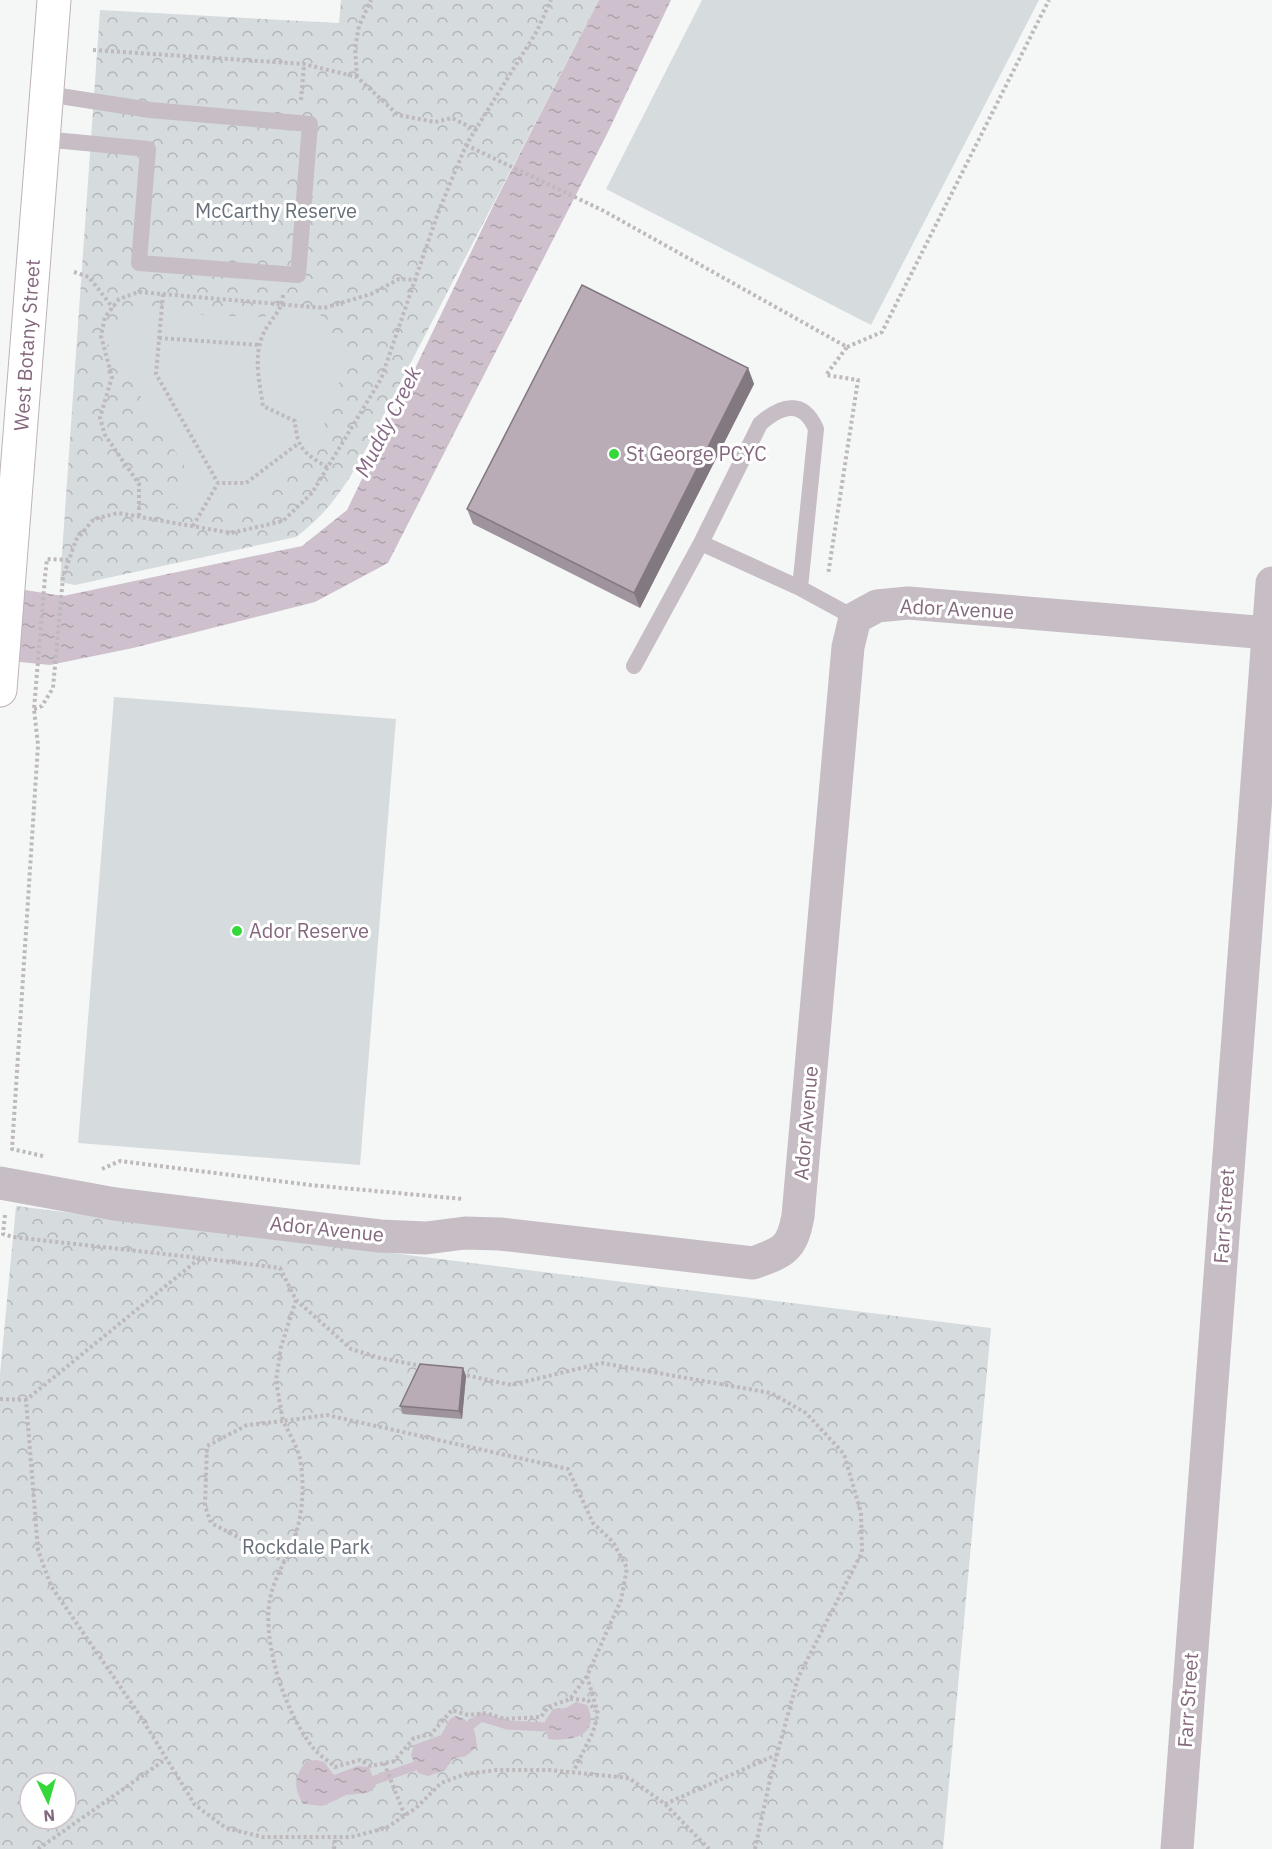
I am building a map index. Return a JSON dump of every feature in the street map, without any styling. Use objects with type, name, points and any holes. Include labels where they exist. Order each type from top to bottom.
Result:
[{"type":"main road","name":"West Botany Street","points":[[0,690],[8,525],[54,0]]},
{"type":"street","name":"Farr Street","points":[[1177,1849],[1272,583]]},
{"type":"street","name":"Ador Avenue","points":[[3,1199],[115,1204],[380,1236],[426,1238],[465,1233],[500,1234],[753,1263],[778,1254],[794,1239],[798,1216],[848,647],[855,618],[877,606],[908,603],[1268,633]]},
{"type":"lane","points":[[43,139],[148,148],[139,263],[298,275],[310,124],[150,110],[47,94]]},
{"type":"lane","points":[[634,666],[701,543],[760,424],[771,414],[785,408],[801,409],[811,418],[816,429],[800,588]]},
{"type":"lane","points":[[701,543],[800,588],[855,618]]},
{"type":"path","points":[[357,77],[355,48],[359,26],[371,0]]},
{"type":"path","points":[[34,709],[42,706],[53,688],[63,577],[76,540],[94,519],[118,513],[231,533],[282,521],[312,493],[381,379],[417,280],[438,213],[466,145],[537,31],[551,0]]},
{"type":"path","points":[[824,601],[858,380],[826,375],[847,347],[882,332],[1049,0]]},
{"type":"path","points":[[93,50],[304,64],[357,77],[398,115],[435,122],[452,118],[476,130]]},
{"type":"path","points":[[466,145],[604,211],[847,347]]},
{"type":"path","points":[[74,272],[89,276],[113,308]]},
{"type":"path","points":[[139,516],[139,484],[105,435],[100,418],[112,376],[101,336],[105,318],[119,299],[139,292],[324,308],[371,294],[399,279],[417,280]]},
{"type":"path","points":[[163,294],[156,374],[218,483]]},
{"type":"path","points":[[282,304],[278,315],[269,324],[256,355],[263,406],[296,421],[299,443],[303,451],[328,468]]},
{"type":"path","points":[[159,338],[260,345]]},
{"type":"path","points":[[218,483],[246,483],[299,443]]},
{"type":"path","points":[[193,525],[218,483]]},
{"type":"path","points":[[47,1158],[12,1149],[38,745],[34,709],[45,577],[47,559],[69,560]]},
{"type":"path","points":[[93,1169],[102,1169],[120,1161],[310,1185],[466,1199]]},
{"type":"path","points":[[3,1199],[3,1234],[13,1237],[280,1268],[296,1300],[351,1349],[380,1358],[427,1367]]},
{"type":"path","points":[[0,1399],[26,1400],[200,1258]]},
{"type":"path","points":[[296,1300],[281,1347],[276,1381],[283,1421],[300,1456],[304,1490],[295,1538],[271,1595],[270,1644],[279,1684],[315,1749],[335,1767],[360,1760],[371,1766],[394,1761],[414,1738],[431,1734],[452,1710],[468,1715],[486,1713],[505,1719],[542,1718],[548,1707],[570,1699],[588,1700],[598,1714]]},
{"type":"path","points":[[459,1373],[511,1384],[602,1363],[771,1393],[806,1413],[844,1454],[861,1513],[862,1552],[798,1678],[755,1849]]},
{"type":"path","points":[[26,1400],[38,1550],[51,1586],[195,1805],[226,1828],[263,1837],[335,1839],[386,1828],[405,1816],[441,1783],[465,1774],[497,1770],[573,1772],[629,1778],[665,1804],[710,1849]]},
{"type":"path","points":[[285,1562],[211,1523],[205,1506],[207,1446],[247,1425],[327,1415],[568,1469],[593,1523],[613,1542],[627,1568],[621,1600],[587,1676],[570,1699]]},
{"type":"path","points":[[573,1772],[593,1732],[598,1714],[587,1676]]},
{"type":"path","points":[[665,1804],[777,1755]]},
{"type":"path","points":[[38,1849],[166,1759]]},
{"type":"path","points":[[384,1763],[405,1816]]},
{"type":"path","points":[[334,1849],[335,1839]]},
{"type":"green space","name":"McCarthy Reserve","points":[[341,0],[599,0],[365,451],[343,487],[318,518],[296,537],[75,585],[60,582],[100,10],[339,23]]},
{"type":"green space","points":[[702,0],[1039,0],[871,325],[606,189]]},
{"type":"green space","points":[[277,309],[320,314],[347,362],[322,431],[257,499],[223,499],[207,515],[175,506],[188,472],[108,344],[123,312],[264,317]]},
{"type":"green space","name":"Ador Reserve","points":[[114,697],[396,719],[360,1165],[78,1143]]},
{"type":"green space","name":"Rockdale Park","points":[[16,1206],[991,1328],[943,1849],[0,1849],[0,1374]]},
{"type":"water","points":[[599,0],[671,0],[607,134],[388,563],[315,602],[133,648],[50,665],[0,660],[0,586],[63,596],[302,546],[347,510],[496,200]]},
{"type":"water","points":[[576,1702],[587,1705],[590,1723],[587,1730],[567,1739],[548,1739],[545,1721],[553,1709],[566,1708]]},
{"type":"water","points":[[456,1716],[470,1724],[476,1736],[477,1747],[466,1756],[453,1759],[445,1770],[428,1776],[418,1773],[411,1755],[414,1745],[441,1735],[450,1719]]},
{"type":"water","points":[[306,1761],[324,1762],[334,1775],[358,1766],[369,1767],[376,1786],[368,1793],[346,1795],[323,1806],[303,1804],[296,1787],[297,1777]]},
{"type":"building","name":"St George PCYC","points":[[582,285],[748,368],[634,593],[467,509]]},
{"type":"building","points":[[420,1364],[463,1368],[459,1411],[400,1406]]},
{"type":"waterway","points":[[471,1725],[481,1717],[507,1725],[545,1727]]},
{"type":"waterway","points":[[375,1780],[415,1766]]},
{"type":"place","name":"St George PCYC","points":[[614,454]]},
{"type":"place","name":"Ador Reserve","points":[[237,931]]},
{"type":"water label","name":"Muddy Creek","points":[[388,422]]}]
